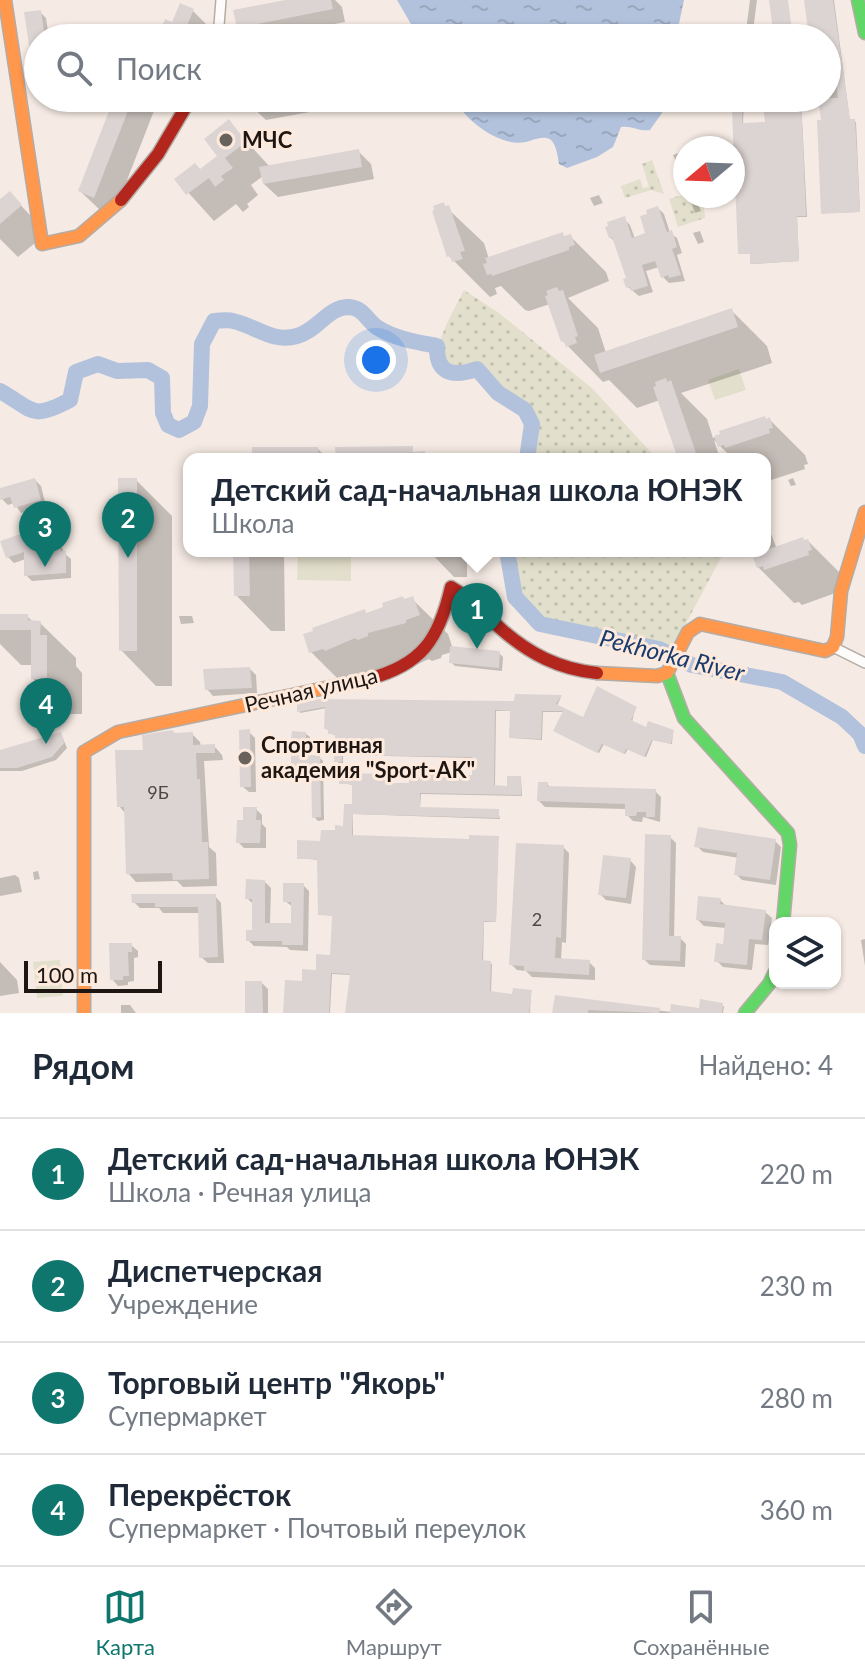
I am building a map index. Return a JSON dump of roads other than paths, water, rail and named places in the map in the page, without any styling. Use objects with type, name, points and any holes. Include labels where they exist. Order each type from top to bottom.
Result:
[{"type":"street","points":[[5,0],[42,244],[78,236],[123,200],[185,112]]},
{"type":"street","points":[[219,24],[221,0]]},
{"type":"street","points":[[858,0],[865,33]]},
{"type":"street","points":[[784,917],[790,845],[788,833],[691,727],[679,708],[668,669],[688,632],[700,624],[815,650],[825,651],[833,647],[837,637],[841,591],[865,512]]},
{"type":"street","name":"Речная улица","points":[[84,1013],[84,752],[118,732],[261,703],[398,668],[417,657],[434,637],[451,587],[479,606],[520,644],[557,667],[602,674],[657,676],[668,669]]},
{"type":"street","points":[[833,647],[865,663]]},
{"type":"street","points":[[745,1013],[752,1001],[769,987]]},
{"type":"water","points":[[397,0],[684,0],[679,24],[411,24]]},
{"type":"water","points":[[464,112],[662,112],[650,130],[621,127],[613,147],[597,157],[567,168],[559,164],[551,140],[506,141],[484,130]]},
{"type":"waterway","name":"Pekhorka River","points":[[0,391],[27,408],[47,410],[70,400],[76,372],[98,364],[117,371],[148,370],[162,378],[163,413],[168,425],[179,430],[194,422],[200,406],[202,344],[214,321],[231,320],[272,336],[288,338],[305,333],[335,311],[349,307],[392,335],[437,346],[440,363],[448,371],[461,373],[477,369],[498,393],[525,410],[532,424],[528,453]]},
{"type":"waterway","name":"Pekhorka River","points":[[508,557],[515,597],[540,624],[659,649],[692,665],[782,682],[842,717],[860,734],[865,746]]},
{"type":"place","name":"МЧС","points":[[226,140]]},
{"type":"place","name":"Диспетчерская","points":[[128,558]]},
{"type":"place","name":"Торговый центр \"Якорь\"","points":[[45,567]]},
{"type":"place","name":"Детский сад-начальная школа ЮНЭК","points":[[477,649]]},
{"type":"place","name":"Перекрёсток","points":[[46,744]]},
{"type":"place","name":"Спортивная академия \"Sport-AK\"","points":[[245,758]]}]
